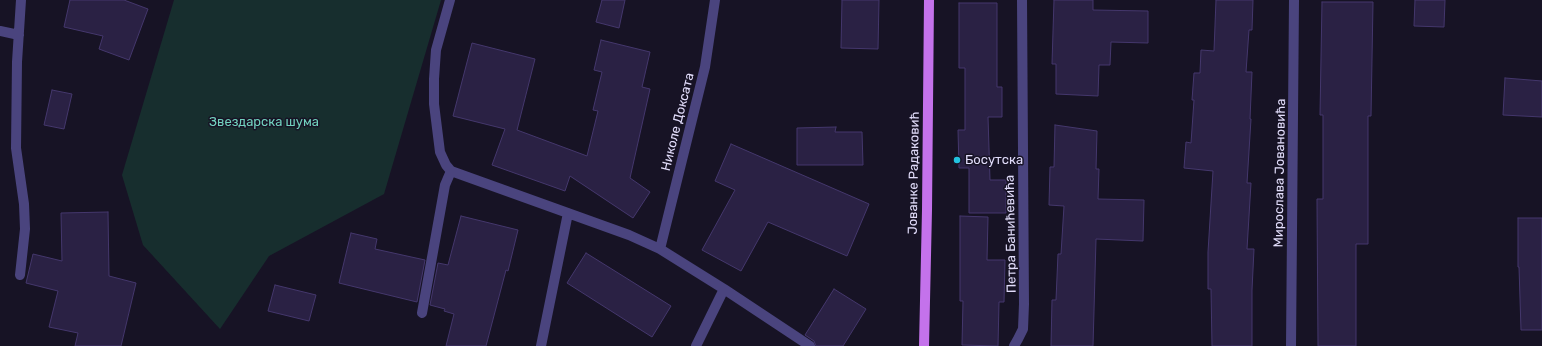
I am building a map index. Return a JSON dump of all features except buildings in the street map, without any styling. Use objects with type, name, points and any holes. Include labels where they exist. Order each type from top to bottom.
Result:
[{"type":"main road","name":"Јованке Радаковић","points":[[924,346],[929,0]]},
{"type":"street","points":[[20,275],[25,228],[24,204],[16,148],[17,62],[21,0]]},
{"type":"street","points":[[450,0],[436,50],[434,104],[440,152],[443,160],[451,171],[568,212],[629,235],[660,249],[810,346]]},
{"type":"street","name":"Николе Доксата","points":[[660,249],[705,67],[715,0]]},
{"type":"street","name":"Петра Банићевића","points":[[1014,346],[1022,329],[1024,304],[1022,0]]},
{"type":"street","name":"Мирослава Јовановића","points":[[1291,346],[1294,0]]},
{"type":"street","points":[[0,31],[19,35]]},
{"type":"street","points":[[422,313],[445,185],[451,171]]},
{"type":"street","points":[[541,346],[568,212]]},
{"type":"street","points":[[696,346],[724,289]]},
{"type":"green space","name":"Звездарска шума","points":[[174,0],[441,0],[384,194],[269,256],[220,329],[143,245],[122,175]]},
{"type":"place","name":"Босутска","points":[[957,160]]}]
